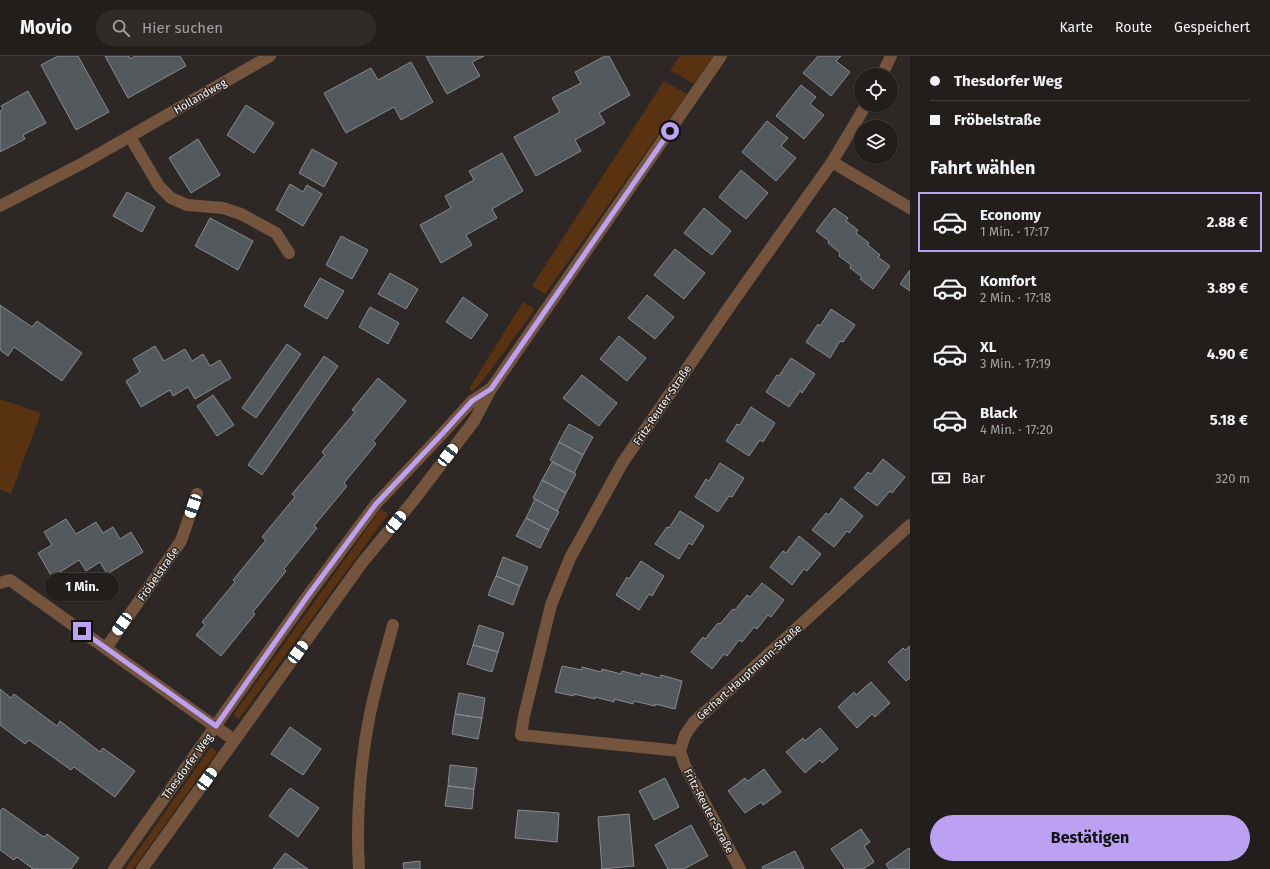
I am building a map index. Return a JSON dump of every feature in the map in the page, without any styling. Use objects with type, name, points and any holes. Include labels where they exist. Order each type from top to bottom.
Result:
[{"type":"street","name":"Hollandweg","points":[[0,206],[130,137],[270,56]]},
{"type":"street","name":"Thesdorfer Weg","points":[[142,869],[362,563],[413,501],[474,421],[491,389],[721,56]]},
{"type":"street","points":[[886,68],[892,56]]},
{"type":"street","name":"Fritz-Reuter-Straße","points":[[740,869],[685,766],[680,751],[521,735],[524,716],[551,605],[570,558],[623,462],[732,303],[832,162],[862,112]]},
{"type":"street","points":[[130,137],[159,186],[171,198],[187,205],[223,208],[241,214],[276,233],[289,253]]},
{"type":"street","points":[[832,162],[910,208]]},
{"type":"street","name":"Thesdorfer Weg","points":[[114,869],[309,594],[376,504],[472,401],[491,389]]},
{"type":"street","name":"Fröbelstraße","points":[[106,648],[181,541],[197,494]]},
{"type":"street","name":"Gerhart-Hauptmann-Straße","points":[[680,751],[685,735],[694,722],[910,525]]},
{"type":"street","points":[[0,583],[10,580],[234,740]]},
{"type":"street","points":[[359,869],[358,850],[361,770],[370,714],[393,625]]},
{"type":"shaded area","points":[[680,56],[713,56],[694,84],[670,70]]},
{"type":"shaded area","points":[[664,81],[687,94],[545,294],[532,286]]},
{"type":"shaded area","points":[[523,302],[535,309],[473,392],[469,389]]},
{"type":"shaded area","points":[[0,399],[41,413],[11,494],[0,489]]},
{"type":"shaded area","points":[[381,509],[388,514],[239,719],[233,715]]},
{"type":"shaded area","points":[[211,747],[217,752],[133,869],[125,869]]},
{"type":"building","points":[[58,56],[78,56],[109,112],[76,130],[41,65]]},
{"type":"building","points":[[105,56],[129,56],[130,59],[135,56],[180,56],[186,66],[128,98]]},
{"type":"building","points":[[426,56],[484,56],[472,62],[480,76],[447,94]]},
{"type":"building","points":[[605,56],[609,56],[630,95],[599,113],[605,123],[575,140],[581,151],[536,176],[514,137],[560,112],[552,98],[581,83],[575,72]]},
{"type":"building","points":[[818,56],[841,56],[836,61],[850,72],[831,96],[803,73]]},
{"type":"building","points":[[411,62],[433,102],[401,120],[394,107],[346,133],[324,93],[371,68],[378,80]]},
{"type":"building","points":[[801,85],[816,97],[810,104],[824,115],[804,139],[776,116]]},
{"type":"building","points":[[28,91],[46,123],[23,135],[25,139],[0,152],[0,111],[3,109],[1,106]]},
{"type":"building","points":[[246,105],[274,123],[254,153],[227,135]]},
{"type":"building","points":[[767,121],[788,138],[781,146],[796,158],[776,181],[742,152]]},
{"type":"building","points":[[198,139],[220,175],[191,193],[169,158]]},
{"type":"building","points":[[312,149],[337,163],[324,187],[299,173]]},
{"type":"building","points":[[502,153],[523,191],[492,209],[497,218],[466,235],[472,245],[441,263],[420,225],[451,208],[445,196],[474,180],[469,171]]},
{"type":"building","points":[[741,170],[768,193],[746,219],[719,197]]},
{"type":"building","points":[[290,184],[303,192],[307,185],[322,194],[303,226],[276,210]]},
{"type":"building","points":[[127,192],[155,207],[142,232],[113,216]]},
{"type":"building","points":[[704,208],[731,231],[712,255],[684,233]]},
{"type":"building","points":[[834,208],[848,218],[846,221],[858,230],[856,233],[869,243],[868,245],[880,255],[878,257],[890,266],[873,289],[860,279],[862,277],[850,268],[851,265],[839,256],[840,253],[828,243],[829,241],[816,231]]},
{"type":"building","points":[[210,218],[253,241],[238,270],[195,246]]},
{"type":"building","points":[[341,236],[368,250],[352,279],[326,265]]},
{"type":"building","points":[[675,249],[705,273],[684,299],[654,275]]},
{"type":"building","points":[[910,270],[910,291],[900,284]]},
{"type":"building","points":[[390,273],[418,289],[406,309],[378,294]]},
{"type":"building","points":[[320,278],[344,291],[327,319],[304,306]]},
{"type":"building","points":[[647,295],[674,317],[655,339],[628,318]]},
{"type":"building","points":[[463,297],[488,315],[471,339],[446,322]]},
{"type":"building","points":[[0,305],[32,327],[37,321],[82,353],[62,381],[14,347],[8,356],[0,350]]},
{"type":"building","points":[[370,307],[399,323],[388,344],[359,327]]},
{"type":"building","points":[[831,309],[855,325],[843,342],[840,341],[830,358],[806,342],[818,324],[820,326]]},
{"type":"building","points":[[619,336],[646,358],[627,381],[600,359]]},
{"type":"building","points":[[287,344],[301,354],[256,418],[242,408]]},
{"type":"building","points":[[155,346],[164,361],[185,349],[192,361],[203,354],[210,366],[220,360],[231,378],[195,399],[188,387],[173,396],[170,390],[141,407],[126,381],[140,372],[133,359]]},
{"type":"building","points":[[324,356],[338,366],[262,475],[248,465]]},
{"type":"building","points":[[791,358],[815,374],[802,393],[800,391],[789,407],[766,392],[777,375],[779,376]]},
{"type":"building","points":[[582,375],[617,403],[599,426],[563,398]]},
{"type":"building","points":[[378,378],[406,401],[373,441],[376,444],[344,483],[347,486],[314,526],[317,528],[284,569],[286,571],[253,612],[255,614],[221,656],[196,635],[205,625],[202,622],[235,582],[233,580],[266,540],[262,537],[295,497],[292,494],[325,455],[322,452],[355,412],[352,410]]},
{"type":"building","points":[[213,395],[234,425],[217,436],[197,406]]},
{"type":"building","points":[[751,407],[775,423],[763,442],[760,440],[749,456],[726,441],[737,424],[740,425]]},
{"type":"building","points":[[569,424],[593,437],[583,455],[559,442]]},
{"type":"building","points":[[559,442],[583,455],[574,473],[550,460]]},
{"type":"building","points":[[883,459],[905,477],[892,493],[890,491],[877,506],[854,488],[868,472],[871,474]]},
{"type":"building","points":[[552,462],[576,474],[566,493],[542,480]]},
{"type":"building","points":[[720,463],[744,478],[732,497],[729,496],[718,512],[695,497],[706,479],[709,481]]},
{"type":"building","points":[[542,480],[566,493],[557,511],[533,498]]},
{"type":"building","points":[[841,498],[863,516],[849,533],[847,531],[834,547],[812,530],[826,513],[829,515]]},
{"type":"building","points":[[535,499],[559,512],[549,530],[526,518]]},
{"type":"building","points":[[680,511],[704,526],[692,545],[689,543],[679,559],[655,544],[667,527],[669,528]]},
{"type":"building","points":[[526,518],[549,530],[540,548],[516,536]]},
{"type":"building","points":[[66,519],[76,534],[96,522],[103,533],[113,527],[120,539],[131,532],[143,552],[107,574],[100,562],[86,571],[79,560],[52,577],[38,553],[52,545],[44,532]]},
{"type":"building","points":[[799,536],[821,554],[807,571],[804,569],[792,585],[770,567],[783,551],[786,553]]},
{"type":"building","points":[[503,557],[528,567],[520,586],[496,576]]},
{"type":"building","points":[[641,561],[664,576],[652,596],[649,594],[639,610],[616,595],[627,577],[629,579]]},
{"type":"building","points":[[496,576],[520,586],[513,605],[488,595]]},
{"type":"building","points":[[762,583],[784,600],[771,617],[768,615],[757,629],[754,627],[742,642],[739,640],[727,656],[724,654],[712,669],[691,652],[703,637],[705,639],[718,623],[720,624],[733,609],[735,610],[747,595],[750,597]]},
{"type":"building","points":[[479,625],[504,633],[498,652],[473,645]]},
{"type":"building","points":[[473,645],[498,652],[492,672],[467,664]]},
{"type":"building","points":[[910,646],[910,678],[906,681],[888,662],[903,648],[905,650]]},
{"type":"building","points":[[562,666],[582,670],[582,667],[601,672],[602,669],[621,674],[622,671],[641,676],[641,673],[660,678],[661,675],[682,681],[675,709],[634,701],[633,704],[614,699],[614,702],[595,697],[595,699],[574,694],[574,696],[555,692]]},
{"type":"building","points":[[871,682],[890,703],[875,717],[872,714],[857,728],[838,707],[854,692],[856,695]]},
{"type":"building","points":[[0,689],[11,698],[14,694],[57,726],[60,721],[100,752],[103,748],[135,771],[115,797],[74,767],[71,770],[29,740],[25,744],[0,725]]},
{"type":"building","points":[[459,693],[485,698],[482,718],[455,714]]},
{"type":"building","points":[[455,714],[482,718],[478,739],[452,734]]},
{"type":"building","points":[[290,727],[321,749],[303,775],[271,754]]},
{"type":"building","points":[[820,728],[838,749],[822,763],[820,760],[805,773],[786,752],[803,738],[805,741]]},
{"type":"building","points":[[450,765],[477,768],[474,789],[448,786]]},
{"type":"building","points":[[764,769],[781,792],[763,805],[761,802],[745,813],[728,791],[745,778],[748,781]]},
{"type":"building","points":[[665,778],[679,807],[654,820],[639,791]]},
{"type":"building","points":[[448,786],[474,789],[472,809],[445,806]]},
{"type":"building","points":[[290,788],[319,808],[298,837],[269,816]]},
{"type":"building","points":[[3,808],[44,837],[47,834],[79,858],[71,869],[33,869],[17,857],[14,860],[0,850],[0,811]]},
{"type":"building","points":[[518,810],[559,813],[557,842],[515,838]]},
{"type":"building","points":[[629,814],[634,866],[602,869],[598,817]]},
{"type":"building","points":[[691,825],[708,856],[684,869],[668,869],[655,845]]},
{"type":"building","points":[[861,829],[870,842],[864,846],[874,862],[863,869],[845,869],[831,849]]},
{"type":"building","points":[[909,848],[910,869],[889,869],[886,864]]},
{"type":"building","points":[[795,851],[804,869],[763,869],[762,867]]},
{"type":"building","points":[[285,853],[308,869],[273,869]]},
{"type":"building","points":[[420,861],[420,869],[404,869],[403,863]]},
{"type":"route","points":[[82,631],[216,726],[309,594],[376,504],[472,401],[491,389],[670,131]]}]
